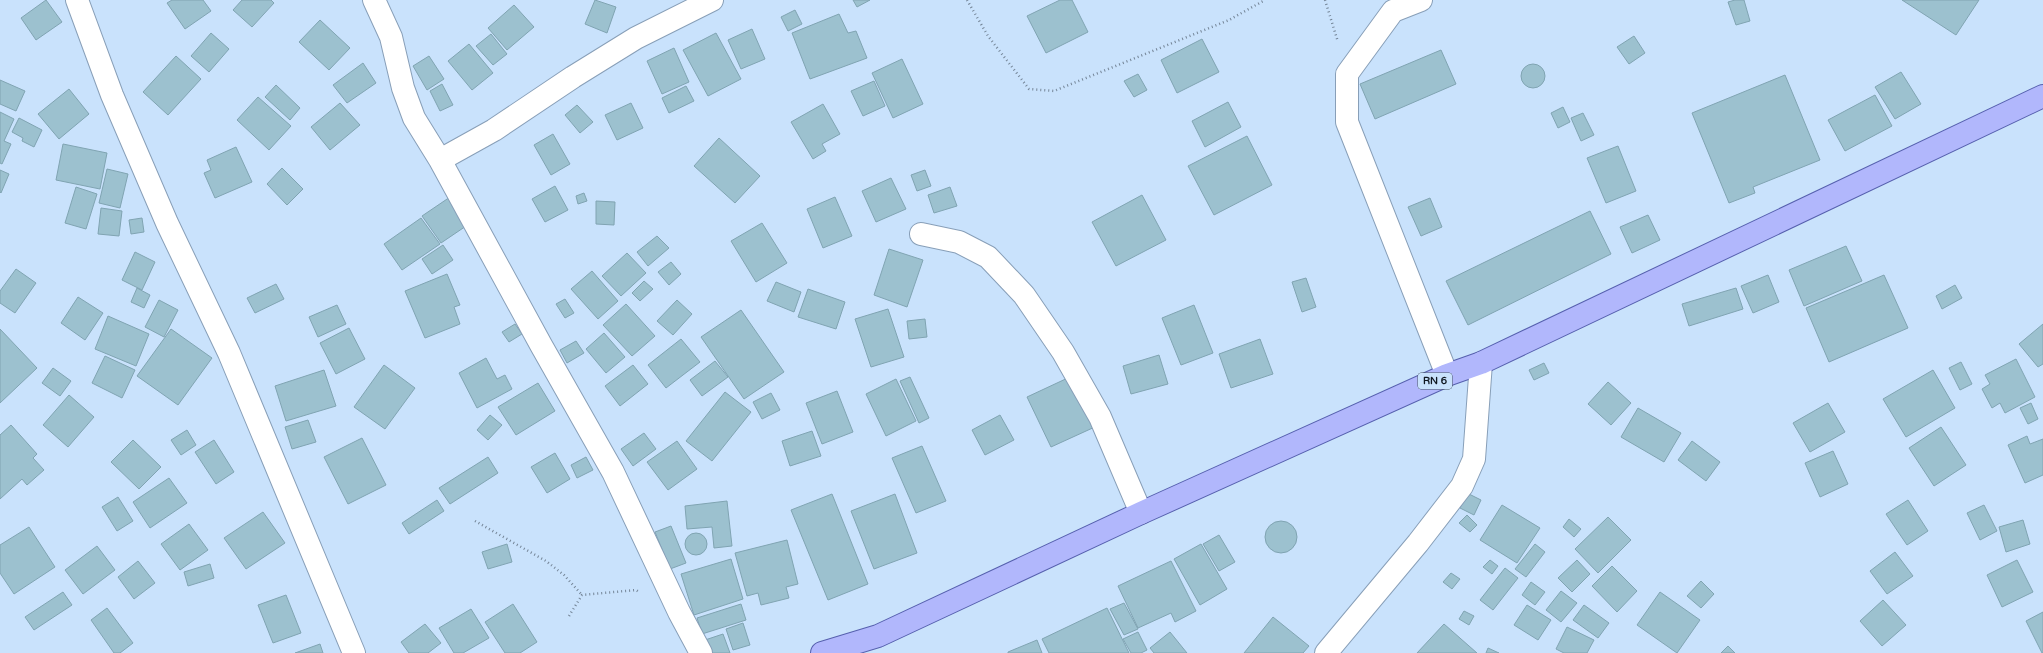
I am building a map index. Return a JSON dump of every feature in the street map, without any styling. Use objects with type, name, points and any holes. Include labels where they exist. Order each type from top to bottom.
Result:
[{"type":"main road","name":"RN 6","points":[[822,653],[878,636],[1141,513],[1448,376],[1481,363],[2043,96]]},
{"type":"street","points":[[77,0],[112,95],[167,223],[229,353],[354,653]]},
{"type":"street","points":[[374,0],[391,37],[403,88],[414,118],[440,160],[541,345],[613,472],[679,612],[702,653]]},
{"type":"street","points":[[440,160],[494,130],[573,77],[636,38],[712,0]]},
{"type":"street","points":[[1421,0],[1393,10],[1347,74],[1347,122],[1448,376]]},
{"type":"street","points":[[921,234],[959,242],[988,257],[1024,295],[1063,352],[1100,417],[1141,513]]},
{"type":"street","points":[[1326,653],[1418,543],[1462,486],[1474,459],[1481,363]]},
{"type":"path","points":[[967,0],[988,36],[1030,89],[1054,91],[1229,20],[1265,0]]},
{"type":"path","points":[[1325,0],[1347,74]]},
{"type":"path","points":[[475,521],[546,561],[564,575],[582,595]]},
{"type":"path","points":[[582,595],[636,590],[642,593]]},
{"type":"path","points":[[569,616],[582,595]]},
{"type":"building","points":[[46,0],[62,22],[36,40],[21,18]]},
{"type":"building","points":[[172,0],[203,0],[211,11],[185,29],[167,3]]},
{"type":"building","points":[[242,0],[271,0],[274,3],[252,27],[233,10]]},
{"type":"building","points":[[595,0],[616,7],[607,33],[585,24]]},
{"type":"building","points":[[853,0],[870,0],[857,7]]},
{"type":"building","points":[[1060,0],[1072,0],[1088,32],[1046,53],[1027,16]]},
{"type":"building","points":[[1744,0],[1750,21],[1736,25],[1728,2]]},
{"type":"building","points":[[1902,0],[1979,0],[1956,35]]},
{"type":"building","points":[[514,5],[534,27],[507,50],[488,28]]},
{"type":"building","points":[[795,10],[802,24],[788,31],[781,17]]},
{"type":"building","points":[[839,14],[848,33],[856,31],[867,58],[810,79],[792,33]]},
{"type":"building","points":[[320,20],[350,48],[329,70],[299,42]]},
{"type":"building","points":[[752,29],[765,59],[741,69],[728,40]]},
{"type":"building","points":[[211,33],[229,49],[209,72],[191,56]]},
{"type":"building","points":[[716,33],[741,79],[708,96],[683,50]]},
{"type":"building","points":[[491,34],[507,54],[493,65],[476,46]]},
{"type":"building","points":[[1634,36],[1645,53],[1629,64],[1617,47]]},
{"type":"building","points":[[1202,39],[1219,72],[1177,93],[1161,60]]},
{"type":"building","points":[[469,44],[493,73],[472,90],[448,61]]},
{"type":"building","points":[[674,48],[689,82],[662,94],[647,61]]},
{"type":"building","points":[[1441,50],[1456,84],[1375,119],[1360,84]]},
{"type":"building","points":[[176,56],[201,79],[168,115],[143,92]]},
{"type":"building","points":[[429,56],[444,79],[427,90],[413,66]]},
{"type":"building","points":[[902,59],[923,104],[893,118],[872,73]]},
{"type":"building","points":[[363,63],[376,83],[347,103],[333,85]]},
{"type":"building","points":[[1533,64],[1542,67],[1545,76],[1542,85],[1533,88],[1524,85],[1521,76],[1524,67]]},
{"type":"building","points":[[1901,72],[1921,104],[1895,119],[1875,87]]},
{"type":"building","points":[[1138,74],[1147,90],[1134,97],[1124,81]]},
{"type":"building","points":[[1785,75],[1820,160],[1753,187],[1755,193],[1729,203],[1692,113]]},
{"type":"building","points":[[0,80],[25,91],[16,111],[0,104]]},
{"type":"building","points":[[874,81],[885,106],[863,116],[851,91]]},
{"type":"building","points":[[442,84],[453,105],[440,111],[430,91]]},
{"type":"building","points":[[276,85],[300,108],[290,120],[265,97]]},
{"type":"building","points":[[686,86],[694,101],[669,113],[662,98]]},
{"type":"building","points":[[69,89],[89,114],[59,139],[38,114]]},
{"type":"building","points":[[1875,95],[1892,126],[1845,151],[1828,120]]},
{"type":"building","points":[[258,97],[291,126],[269,150],[237,120]]},
{"type":"building","points":[[1228,102],[1241,127],[1205,147],[1192,121]]},
{"type":"building","points":[[340,103],[360,125],[330,150],[311,127]]},
{"type":"building","points":[[631,103],[643,128],[617,140],[605,115]]},
{"type":"building","points":[[823,104],[840,134],[822,144],[826,151],[813,159],[791,122]]},
{"type":"building","points":[[577,105],[593,122],[580,133],[565,115]]},
{"type":"building","points":[[1563,107],[1570,122],[1558,128],[1551,113]]},
{"type":"building","points":[[0,112],[14,119],[4,141],[11,144],[2,164],[0,163]]},
{"type":"building","points":[[1583,113],[1594,135],[1581,141],[1571,118]]},
{"type":"building","points":[[19,118],[42,130],[34,147],[22,141],[23,138],[12,132]]},
{"type":"building","points":[[553,134],[570,164],[551,175],[534,145]]},
{"type":"building","points":[[1247,136],[1272,185],[1214,215],[1188,166]]},
{"type":"building","points":[[719,138],[760,176],[735,203],[694,166]]},
{"type":"building","points":[[63,144],[107,153],[100,189],[56,180]]},
{"type":"building","points":[[1618,146],[1636,191],[1606,203],[1587,158]]},
{"type":"building","points":[[236,147],[252,182],[215,198],[204,173],[211,170],[207,160]]},
{"type":"building","points":[[282,168],[303,189],[287,205],[267,184]]},
{"type":"building","points":[[107,169],[128,174],[120,208],[99,203]]},
{"type":"building","points":[[0,170],[9,174],[1,193],[0,192]]},
{"type":"building","points":[[925,170],[931,186],[917,191],[911,175]]},
{"type":"building","points":[[891,178],[906,209],[876,222],[862,191]]},
{"type":"building","points":[[555,186],[568,210],[545,222],[532,199]]},
{"type":"building","points":[[76,187],[97,194],[86,229],[65,223]]},
{"type":"building","points":[[950,187],[957,206],[934,213],[928,195]]},
{"type":"building","points":[[584,193],[587,201],[578,204],[576,196]]},
{"type":"building","points":[[453,195],[472,222],[441,243],[422,216]]},
{"type":"building","points":[[1142,195],[1166,240],[1116,266],[1092,222]]},
{"type":"building","points":[[835,197],[852,236],[823,248],[807,209]]},
{"type":"building","points":[[1430,198],[1442,227],[1421,236],[1408,207]]},
{"type":"building","points":[[596,201],[615,202],[614,225],[596,224]]},
{"type":"building","points":[[101,208],[122,211],[119,236],[98,234]]},
{"type":"building","points":[[1590,211],[1611,254],[1468,325],[1446,281]]},
{"type":"building","points":[[1648,215],[1660,240],[1632,253],[1620,227]]},
{"type":"building","points":[[142,218],[144,232],[131,234],[129,220]]},
{"type":"building","points":[[421,218],[440,244],[402,270],[384,244]]},
{"type":"building","points":[[762,223],[787,263],[756,282],[731,241]]},
{"type":"building","points":[[657,236],[669,248],[648,266],[637,252]]},
{"type":"building","points":[[443,245],[453,260],[432,274],[422,259]]},
{"type":"building","points":[[1846,246],[1862,281],[1804,306],[1789,270]]},
{"type":"building","points":[[889,249],[923,260],[907,307],[874,295]]},
{"type":"building","points":[[135,252],[155,262],[142,290],[122,280]]},
{"type":"building","points":[[627,253],[646,273],[621,296],[602,276]]},
{"type":"building","points":[[671,262],[681,274],[669,285],[658,272]]},
{"type":"building","points":[[16,269],[36,283],[15,313],[0,303],[0,291]]},
{"type":"building","points":[[592,271],[618,301],[598,319],[571,289]]},
{"type":"building","points":[[447,274],[460,305],[454,307],[460,324],[425,338],[405,291]]},
{"type":"building","points":[[1768,275],[1779,302],[1753,313],[1741,286]]},
{"type":"building","points":[[1884,275],[1908,328],[1829,362],[1806,308]]},
{"type":"building","points":[[1306,278],[1316,307],[1302,312],[1292,282]]},
{"type":"building","points":[[644,281],[653,289],[640,301],[632,293]]},
{"type":"building","points":[[776,282],[801,292],[794,312],[767,301]]},
{"type":"building","points":[[276,284],[284,299],[255,313],[247,298]]},
{"type":"building","points":[[1955,285],[1962,298],[1942,309],[1936,296]]},
{"type":"building","points":[[137,288],[150,295],[144,308],[131,302]]},
{"type":"building","points":[[1736,288],[1743,309],[1689,326],[1682,304]]},
{"type":"building","points":[[808,289],[845,302],[836,329],[798,317]]},
{"type":"building","points":[[78,297],[103,313],[85,340],[61,323]]},
{"type":"building","points":[[565,299],[574,313],[565,318],[556,304]]},
{"type":"building","points":[[159,300],[178,310],[164,337],[145,327]]},
{"type":"building","points":[[677,300],[692,314],[673,335],[657,321]]},
{"type":"building","points":[[626,304],[655,336],[632,356],[603,325]]},
{"type":"building","points":[[337,305],[346,324],[318,337],[309,317]]},
{"type":"building","points":[[1194,305],[1213,353],[1181,365],[1162,318]]},
{"type":"building","points":[[888,309],[904,357],[871,367],[855,319]]},
{"type":"building","points":[[741,310],[784,372],[744,399],[701,337]]},
{"type":"building","points":[[108,316],[149,334],[136,366],[95,349]]},
{"type":"building","points":[[925,319],[927,337],[909,339],[907,321]]},
{"type":"building","points":[[515,324],[522,334],[509,342],[502,332]]},
{"type":"building","points":[[2043,324],[2043,364],[2038,367],[2019,344]]},
{"type":"building","points":[[349,328],[365,359],[336,374],[320,343]]},
{"type":"building","points":[[0,329],[37,368],[0,403]]},
{"type":"building","points":[[171,329],[212,358],[178,405],[137,376]]},
{"type":"building","points":[[604,333],[625,357],[606,373],[586,349]]},
{"type":"building","points":[[681,339],[700,362],[666,388],[648,365]]},
{"type":"building","points":[[1260,339],[1273,374],[1231,388],[1219,354]]},
{"type":"building","points":[[576,341],[584,353],[567,363],[560,350]]},
{"type":"building","points":[[1159,355],[1168,384],[1131,394],[1123,366]]},
{"type":"building","points":[[105,356],[135,370],[122,398],[92,383]]},
{"type":"building","points":[[486,358],[497,379],[505,375],[512,389],[477,408],[459,373]]},
{"type":"building","points":[[2016,359],[2035,397],[2005,413],[2000,403],[1992,408],[1982,389],[1990,384],[1985,375]]},
{"type":"building","points":[[715,361],[728,377],[702,396],[690,380]]},
{"type":"building","points":[[1961,362],[1972,384],[1960,390],[1949,368]]},
{"type":"building","points":[[1544,363],[1549,373],[1534,380],[1529,370]]},
{"type":"building","points":[[384,365],[415,388],[385,429],[354,407]]},
{"type":"building","points":[[633,365],[648,384],[620,406],[605,386]]},
{"type":"building","points":[[53,368],[71,381],[60,396],[42,383]]},
{"type":"building","points":[[324,370],[336,406],[286,421],[275,386]]},
{"type":"building","points":[[1933,370],[1955,408],[1906,437],[1883,399]]},
{"type":"building","points":[[1072,376],[1097,426],[1051,447],[1027,397]]},
{"type":"building","points":[[910,377],[929,418],[919,423],[900,381]]},
{"type":"building","points":[[896,379],[916,421],[886,436],[866,394]]},
{"type":"building","points":[[1608,382],[1631,403],[1611,425],[1588,404]]},
{"type":"building","points":[[538,383],[555,411],[516,435],[498,407]]},
{"type":"building","points":[[837,391],[853,432],[822,444],[806,403]]},
{"type":"building","points":[[725,392],[751,412],[712,461],[686,441]]},
{"type":"building","points":[[771,393],[780,410],[762,419],[753,402]]},
{"type":"building","points":[[69,395],[94,417],[68,447],[43,425]]},
{"type":"building","points":[[1828,403],[1845,432],[1810,452],[1793,423]]},
{"type":"building","points":[[2031,403],[2038,419],[2028,424],[2020,408]]},
{"type":"building","points":[[1638,408],[1681,433],[1664,462],[1621,437]]},
{"type":"building","points":[[490,415],[502,425],[488,440],[477,430]]},
{"type":"building","points":[[1000,415],[1014,440],[985,455],[972,430]]},
{"type":"building","points":[[308,420],[316,442],[292,449],[285,427]]},
{"type":"building","points":[[11,425],[37,454],[33,458],[44,470],[27,485],[22,479],[0,499],[0,435]]},
{"type":"building","points":[[1941,427],[1966,465],[1934,486],[1909,448]]},
{"type":"building","points":[[187,430],[196,445],[181,455],[171,440]]},
{"type":"building","points":[[812,431],[821,456],[790,466],[782,441]]},
{"type":"building","points":[[644,433],[656,449],[633,466],[621,449]]},
{"type":"building","points":[[2027,436],[2030,444],[2043,439],[2043,475],[2025,483],[2008,445]]},
{"type":"building","points":[[362,438],[386,485],[348,504],[324,457]]},
{"type":"building","points":[[133,440],[161,467],[139,489],[111,462]]},
{"type":"building","points":[[214,440],[234,472],[216,484],[195,452]]},
{"type":"building","points":[[677,441],[697,469],[668,490],[647,462]]},
{"type":"building","points":[[1692,441],[1720,462],[1706,481],[1678,460]]},
{"type":"building","points":[[922,446],[946,501],[916,513],[892,458]]},
{"type":"building","points":[[1833,451],[1848,484],[1820,497],[1805,463]]},
{"type":"building","points":[[555,453],[570,479],[547,493],[531,467]]},
{"type":"building","points":[[488,457],[498,473],[450,504],[439,488]]},
{"type":"building","points":[[586,457],[593,470],[577,478],[571,465]]},
{"type":"building","points":[[169,478],[187,503],[150,528],[133,502]]},
{"type":"building","points":[[1467,493],[1481,500],[1474,515],[1460,508]]},
{"type":"building","points":[[832,494],[868,584],[828,600],[791,510]]},
{"type":"building","points":[[895,494],[917,553],[874,569],[851,511]]},
{"type":"building","points":[[118,497],[133,521],[117,531],[102,507]]},
{"type":"building","points":[[437,500],[444,511],[409,534],[402,523]]},
{"type":"building","points":[[1908,500],[1928,531],[1907,545],[1886,514]]},
{"type":"building","points":[[727,501],[732,546],[714,548],[712,527],[687,529],[685,506]]},
{"type":"building","points":[[1502,505],[1540,528],[1517,563],[1480,540]]},
{"type":"building","points":[[1984,505],[1997,531],[1980,540],[1967,513]]},
{"type":"building","points":[[263,512],[285,543],[246,569],[224,538]]},
{"type":"building","points":[[1467,515],[1477,525],[1470,532],[1459,523]]},
{"type":"building","points":[[1608,517],[1631,540],[1598,573],[1575,549]]},
{"type":"building","points":[[1569,519],[1581,529],[1574,537],[1563,527]]},
{"type":"building","points":[[2023,520],[2030,544],[2006,552],[1999,527]]},
{"type":"building","points":[[1281,521],[1287,522],[1294,528],[1297,537],[1296,543],[1290,550],[1281,553],[1275,552],[1268,546],[1265,537],[1266,531],[1272,524]]},
{"type":"building","points":[[189,524],[208,550],[180,570],[161,544]]},
{"type":"building","points":[[671,526],[686,563],[670,569],[655,532]]},
{"type":"building","points":[[29,527],[55,567],[14,594],[0,573],[0,545]]},
{"type":"building","points":[[696,533],[704,536],[707,544],[704,552],[696,555],[688,552],[685,544],[688,536]]},
{"type":"building","points":[[1219,535],[1235,562],[1219,571],[1203,544]]},
{"type":"building","points":[[787,540],[798,584],[786,587],[789,598],[761,605],[758,593],[747,596],[735,553]]},
{"type":"building","points":[[507,544],[512,562],[488,569],[482,552]]},
{"type":"building","points":[[1201,544],[1227,589],[1200,605],[1174,559]]},
{"type":"building","points":[[1535,544],[1545,552],[1526,577],[1515,569]]},
{"type":"building","points":[[97,546],[115,570],[83,594],[65,570]]},
{"type":"building","points":[[1895,552],[1913,576],[1887,594],[1870,571]]},
{"type":"building","points":[[731,559],[743,599],[694,615],[681,574]]},
{"type":"building","points":[[1490,560],[1498,566],[1492,574],[1483,567]]},
{"type":"building","points":[[1577,560],[1590,574],[1572,592],[1558,578]]},
{"type":"building","points":[[2017,560],[2033,592],[2002,607],[1987,575]]},
{"type":"building","points":[[138,561],[155,583],[134,599],[118,577]]},
{"type":"building","points":[[1171,561],[1196,611],[1175,622],[1171,613],[1138,628],[1118,586]]},
{"type":"building","points":[[210,564],[214,578],[188,586],[184,572]]},
{"type":"building","points":[[1612,566],[1637,591],[1617,612],[1592,586]]},
{"type":"building","points":[[1505,568],[1518,578],[1493,610],[1480,600]]},
{"type":"building","points":[[1451,573],[1460,579],[1452,589],[1443,582]]},
{"type":"building","points":[[1701,581],[1714,594],[1701,608],[1687,596]]},
{"type":"building","points":[[1531,582],[1545,592],[1535,605],[1522,595]]},
{"type":"building","points":[[1561,591],[1577,603],[1561,622],[1546,610]]},
{"type":"building","points":[[63,592],[72,605],[34,630],[25,617]]},
{"type":"building","points":[[1660,592],[1700,620],[1677,653],[1637,625]]},
{"type":"building","points":[[286,595],[301,633],[273,643],[258,605]]},
{"type":"building","points":[[1883,600],[1906,625],[1882,646],[1860,621]]},
{"type":"building","points":[[1124,603],[1138,629],[1124,635],[1110,609]]},
{"type":"building","points":[[513,604],[537,642],[520,653],[505,653],[485,622]]},
{"type":"building","points":[[741,604],[746,620],[702,634],[697,618]]},
{"type":"building","points":[[1527,605],[1551,620],[1538,640],[1514,625]]},
{"type":"building","points":[[1584,605],[1609,623],[1598,638],[1573,620]]},
{"type":"building","points":[[107,608],[133,643],[120,653],[114,653],[91,620]]},
{"type":"building","points":[[1107,608],[1129,653],[1049,653],[1042,639]]},
{"type":"building","points":[[471,609],[489,638],[463,653],[454,653],[439,628]]},
{"type":"building","points":[[1464,611],[1474,616],[1469,625],[1459,619]]},
{"type":"building","points":[[2043,612],[2043,653],[2042,653],[2026,621]]},
{"type":"building","points":[[1273,617],[1309,646],[1303,653],[1244,653]]},
{"type":"building","points":[[743,623],[750,645],[733,650],[726,629]]},
{"type":"building","points":[[425,624],[441,643],[428,653],[409,653],[401,642]]},
{"type":"building","points":[[1444,624],[1477,653],[1417,653]]},
{"type":"building","points":[[1567,627],[1594,640],[1587,653],[1564,653],[1556,649]]},
{"type":"building","points":[[1138,632],[1147,650],[1141,653],[1131,653],[1123,639]]},
{"type":"building","points":[[1170,632],[1187,653],[1154,653],[1150,648]]},
{"type":"building","points":[[723,634],[730,653],[706,653],[702,641]]},
{"type":"building","points":[[1037,640],[1042,653],[1008,653],[1008,652]]},
{"type":"building","points":[[320,644],[323,653],[295,653]]},
{"type":"building","points":[[1728,646],[1735,653],[1721,653]]},
{"type":"building","points":[[1488,648],[1499,653],[1486,653]]}]
